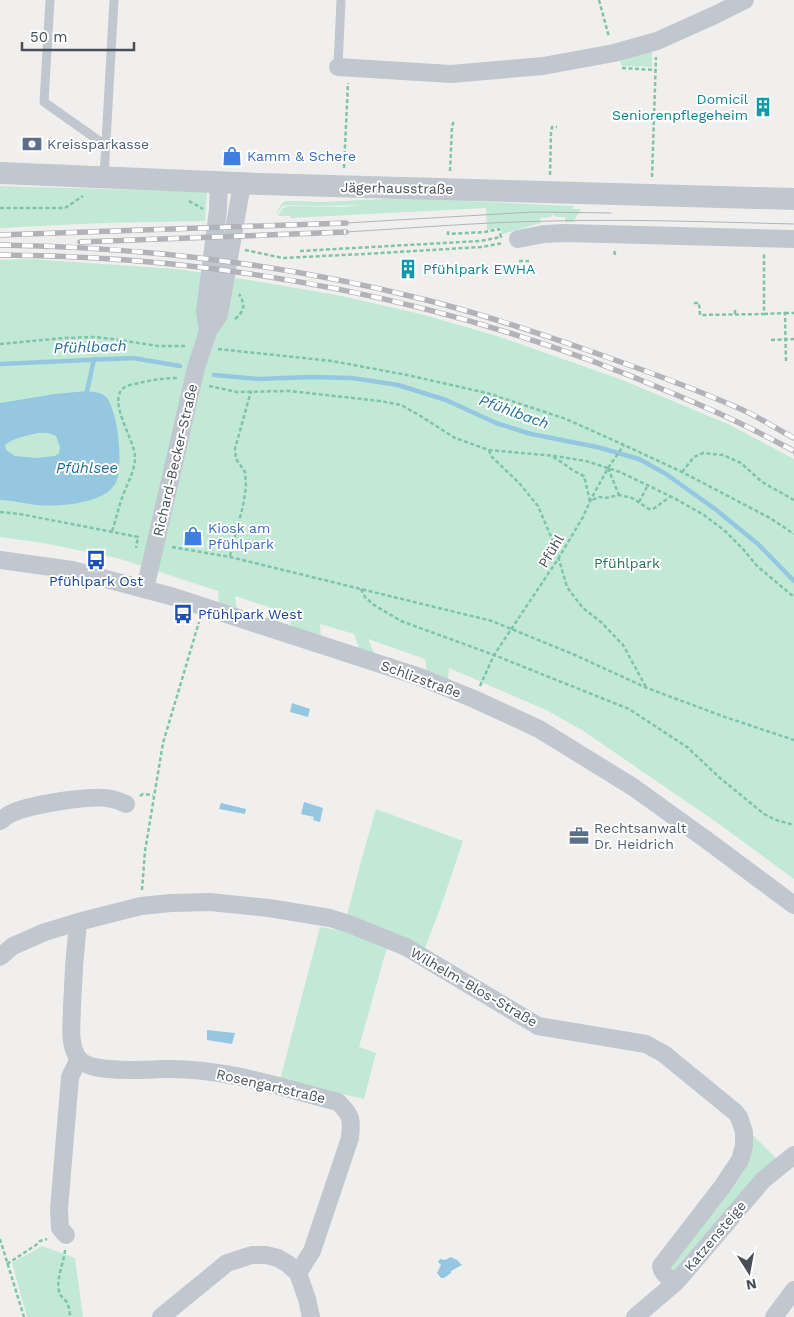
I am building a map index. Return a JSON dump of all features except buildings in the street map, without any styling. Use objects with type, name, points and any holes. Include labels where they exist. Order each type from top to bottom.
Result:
[{"type":"street","points":[[343,68],[451,74],[543,66],[614,53],[657,41],[745,0]]},
{"type":"street","name":"Jägerhausstraße","points":[[0,173],[242,184],[794,199]]},
{"type":"street","name":"Richard-Becker-Straße","points":[[205,339],[205,312],[218,210],[219,183]]},
{"type":"street","name":"Richard-Becker-Straße","points":[[145,589],[193,381],[205,339],[219,315],[242,184]]},
{"type":"street","points":[[518,239],[544,234],[566,233],[794,239]]},
{"type":"street","name":"Schlizstraße","points":[[0,560],[72,570],[174,596],[420,677],[474,699],[540,729],[633,787],[794,905]]},
{"type":"street","points":[[0,821],[20,810],[92,797],[111,799],[126,804]]},
{"type":"street","name":"Wilhelm-Blos-Straße","points":[[0,957],[13,946],[45,932],[142,906],[210,902],[269,908],[330,918],[406,947],[538,1026],[646,1044],[664,1054],[735,1112],[742,1125],[744,1139],[743,1152],[734,1170],[661,1266],[661,1270],[665,1275],[675,1283]]},
{"type":"street","points":[[66,1236],[60,1228],[59,1209],[70,1077],[79,1060],[71,1037],[73,968],[78,922]]},
{"type":"street","name":"Rosengartstraße","points":[[79,1060],[106,1070],[178,1069],[221,1073],[338,1102],[348,1112],[352,1123],[350,1138],[312,1251],[298,1273]]},
{"type":"street","name":"Katzensteige","points":[[635,1317],[675,1283],[762,1180],[794,1155]]},
{"type":"street","points":[[161,1317],[227,1263],[252,1255],[266,1255],[278,1258],[298,1273],[311,1317]]},
{"type":"street","points":[[774,1317],[794,1290]]},
{"type":"lane","points":[[50,0],[44,102],[105,145]]},
{"type":"lane","points":[[104,177],[114,0]]},
{"type":"lane","points":[[341,0],[343,68]]},
{"type":"path","points":[[599,0],[614,53]]},
{"type":"path","points":[[651,196],[657,41]]},
{"type":"path","points":[[343,68],[344,187]]},
{"type":"path","points":[[450,190],[452,127],[453,123],[456,122]]},
{"type":"path","points":[[550,192],[551,133],[552,127],[557,127]]},
{"type":"path","points":[[0,208],[65,208],[87,194]]},
{"type":"path","points":[[300,251],[488,240],[501,237],[499,229],[485,232],[448,234],[448,230]]},
{"type":"path","points":[[244,250],[283,258],[489,246],[518,239]]},
{"type":"path","points":[[764,239],[764,314]]},
{"type":"path","points":[[488,240],[489,246]]},
{"type":"path","points":[[519,261],[529,261]]},
{"type":"path","points":[[694,303],[699,304],[700,315],[794,313]]},
{"type":"path","points":[[735,310],[735,315]]},
{"type":"path","points":[[785,313],[786,363]]},
{"type":"path","points":[[0,344],[55,338],[94,337],[158,346],[186,346],[205,339],[407,375],[487,392],[566,419],[624,445],[682,472],[770,518],[794,534]]},
{"type":"path","points":[[770,340],[794,339]]},
{"type":"path","points":[[112,532],[121,500],[134,468],[135,458],[134,448],[119,411],[119,393],[124,387],[165,378],[193,381],[237,392],[289,391],[380,400],[401,405],[455,438],[489,450],[586,460],[620,472],[648,485],[704,515],[743,549],[757,566],[794,597]]},
{"type":"path","points":[[230,556],[246,487],[245,472],[236,459],[235,449],[251,391]]},
{"type":"path","name":"Pfühl","points":[[482,681],[494,655],[558,559],[583,517],[608,468],[624,445]]},
{"type":"path","points":[[489,450],[491,456],[520,484],[538,506],[555,546],[567,587],[572,595],[582,607],[602,623],[623,645],[647,688]]},
{"type":"path","points":[[682,472],[694,457],[703,453],[722,455],[741,463],[762,482],[794,500]]},
{"type":"path","points":[[550,455],[574,472],[584,476],[590,501],[599,497],[606,498],[619,495],[632,498],[649,509],[670,496]]},
{"type":"path","points":[[608,468],[619,495]]},
{"type":"path","points":[[639,502],[648,485]]},
{"type":"path","points":[[0,512],[20,514],[138,537],[136,552],[163,558],[168,547],[230,556],[492,621],[575,655],[647,688],[794,740]]},
{"type":"path","points":[[360,588],[365,597],[374,605],[401,621],[494,655],[630,709],[687,747],[720,778],[764,814],[776,820],[794,825]]},
{"type":"path","points":[[142,906],[144,851],[163,743],[204,606]]},
{"type":"path","points":[[7,1264],[40,1241],[66,1236],[59,1290],[60,1295],[67,1303],[70,1317]]},
{"type":"path","points":[[0,1239],[24,1317]]},
{"type":"green space","points":[[652,44],[652,67],[622,66],[618,56]]},
{"type":"green space","points":[[0,186],[207,192],[205,221],[0,228]]},
{"type":"green space","points":[[403,198],[573,206],[573,209],[581,209],[573,222],[565,222],[565,217],[551,215],[551,217],[540,218],[541,223],[502,234],[500,227],[487,230],[486,208],[291,218],[290,216],[278,216],[282,209],[287,206],[339,207],[365,205],[288,205],[283,206],[276,213],[283,202],[287,201],[324,202]]},
{"type":"green space","name":"Pfühlpark","points":[[30,259],[177,269],[337,295],[421,314],[497,336],[620,379],[728,424],[794,459],[794,879],[719,824],[582,730],[546,710],[449,668],[448,679],[427,671],[425,659],[368,639],[374,653],[359,648],[354,634],[320,624],[321,636],[291,626],[289,614],[235,596],[237,610],[219,604],[218,591],[117,558],[43,543],[0,537],[0,260]]},
{"type":"green space","points":[[376,809],[463,841],[425,948],[347,915]]},
{"type":"green space","points":[[320,927],[356,933],[388,944],[359,1047],[376,1053],[364,1099],[280,1080]]},
{"type":"green space","points":[[753,1135],[777,1159],[678,1272],[673,1271],[672,1264],[749,1155]]},
{"type":"green space","points":[[42,1246],[75,1258],[83,1317],[27,1317],[12,1263]]},
{"type":"water","name":"Pfühlsee","points":[[87,391],[105,396],[113,412],[118,436],[119,472],[116,483],[101,496],[70,504],[45,506],[0,500],[0,403]],"holes":[[[38,433],[48,433],[56,436],[60,447],[59,453],[55,456],[37,458],[15,456],[6,450],[5,445],[17,438]]]},
{"type":"water","points":[[292,703],[310,709],[308,717],[290,712]]},
{"type":"water","points":[[304,802],[323,808],[320,822],[313,820],[314,817],[301,814]]},
{"type":"water","points":[[221,803],[246,809],[245,814],[219,809]]},
{"type":"water","points":[[207,1030],[235,1033],[232,1044],[207,1040]]},
{"type":"water","points":[[451,1257],[462,1265],[451,1271],[444,1278],[441,1278],[437,1273],[441,1265],[438,1262],[440,1259],[445,1260]]},
{"type":"waterway","name":"Pfühlbach","points":[[0,364],[133,358],[180,366]]},
{"type":"waterway","points":[[87,391],[94,359]]},
{"type":"waterway","name":"Pfühlbach","points":[[214,375],[258,379],[352,378],[398,385],[446,400],[496,423],[531,434],[597,447],[639,459],[666,474],[715,509],[758,544],[794,581]]},
{"type":"tram line","points":[[346,223],[533,212],[611,213]]},
{"type":"tram line","points":[[346,232],[551,221],[794,224]]},
{"type":"railway","points":[[0,235],[346,223]]},
{"type":"railway","points":[[80,242],[346,232]]},
{"type":"railway","points":[[0,245],[107,249],[213,260],[318,276],[422,299],[522,328],[659,376],[743,410],[794,438]]},
{"type":"railway","points":[[0,255],[87,257],[173,264],[259,275],[344,290],[428,310],[512,334],[594,362],[710,409],[794,451]]},
{"type":"place","name":"Domicil Seniorenpflegeheim","points":[[763,107]]},
{"type":"place","name":"Kreissparkasse","points":[[32,144]]},
{"type":"place","name":"Kamm & Schere","points":[[232,156]]},
{"type":"place","name":"Pfühlpark EWHA","points":[[408,269]]},
{"type":"place","name":"Kiosk am Pfühlpark","points":[[193,536]]},
{"type":"place","name":"Pfühlpark Ost","points":[[96,560]]},
{"type":"place","name":"Pfühlpark West","points":[[183,614]]},
{"type":"place","name":"Rechtsanwalt Dr. Heidrich","points":[[579,836]]}]
